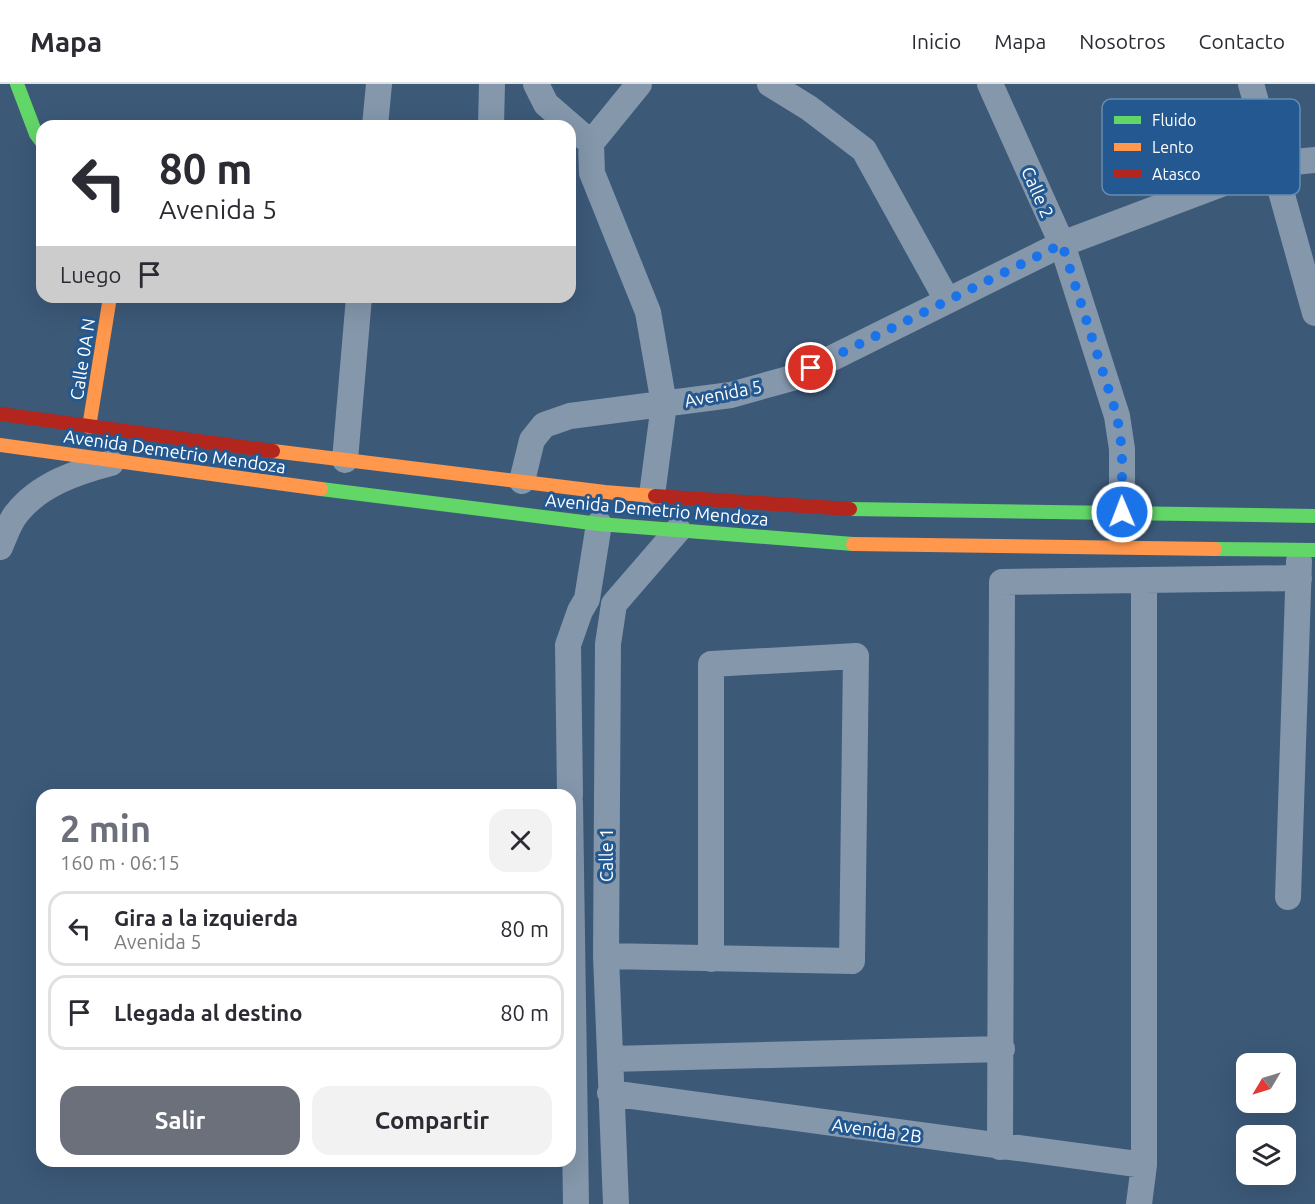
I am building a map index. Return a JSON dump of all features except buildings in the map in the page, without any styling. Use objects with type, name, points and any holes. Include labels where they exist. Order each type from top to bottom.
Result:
[{"type":"main road","points":[[17,84],[36,134]]},
{"type":"main road","name":"Calle 0A N","points":[[89,427],[109,303]]},
{"type":"main road","name":"Avenida Demetrio Mendoza","points":[[0,414],[345,460],[652,495],[841,509],[1315,516]]},
{"type":"main road","name":"Avenida Demetrio Mendoza","points":[[0,445],[115,462],[599,524],[853,544],[1307,550]]},
{"type":"street","points":[[376,120],[379,84]]},
{"type":"street","points":[[491,120],[492,84]]},
{"type":"street","points":[[536,84],[546,104],[564,120]]},
{"type":"street","points":[[639,84],[591,143],[592,173],[648,312],[664,404],[652,495]]},
{"type":"street","points":[[770,84],[809,108],[864,150],[947,300]]},
{"type":"street","name":"Calle 2","points":[[990,84],[1062,244],[1117,416],[1122,449],[1122,512]]},
{"type":"street","points":[[1251,84],[1255,99]]},
{"type":"street","points":[[576,130],[591,143]]},
{"type":"street","name":"Avenida 5","points":[[1300,161],[1315,160]]},
{"type":"street","name":"Avenida 5","points":[[522,481],[532,440],[544,425],[570,416],[731,395],[792,378],[1062,244],[1192,195]]},
{"type":"street","points":[[1283,195],[1315,313]]},
{"type":"street","points":[[345,460],[358,303]]},
{"type":"street","points":[[0,547],[16,514],[32,498],[69,476],[115,462]]},
{"type":"street","points":[[570,789],[568,645],[580,611],[587,599],[599,524]]},
{"type":"street","points":[[587,599],[615,604],[678,530]]},
{"type":"street","points":[[1288,897],[1299,578],[1307,550]]},
{"type":"street","points":[[1000,1147],[1002,582],[1299,578]]},
{"type":"street","points":[[1139,1204],[1144,1165],[1144,581]]},
{"type":"street","name":"Calle 1","points":[[615,604],[608,644],[606,956],[616,1204]]},
{"type":"street","points":[[606,956],[852,961],[856,656],[711,664],[711,958]]},
{"type":"street","points":[[610,1059],[1002,1049]]},
{"type":"street","name":"Avenida 2B","points":[[610,1093],[1144,1165]]},
{"type":"street","name":"Calle 1","points":[[575,1167],[576,1204]]},
{"type":"traffic: fast","points":[[17,84],[36,134]]},
{"type":"traffic: fast","points":[[321,489],[599,524],[853,544]]},
{"type":"traffic: fast","points":[[850,509],[1315,516]]},
{"type":"traffic: fast","points":[[1215,549],[1315,550]]},
{"type":"traffic: slow","points":[[89,427],[109,303]]},
{"type":"traffic: slow","points":[[0,445],[321,489]]},
{"type":"traffic: slow","points":[[273,451],[605,492],[655,496]]},
{"type":"traffic: slow","points":[[853,544],[1215,549]]},
{"type":"traffic: jam","points":[[0,414],[273,451]]},
{"type":"traffic: jam","points":[[655,496],[850,509]]},
{"type":"route","points":[[811,368],[1062,244],[1117,416],[1122,449],[1122,512]]}]
